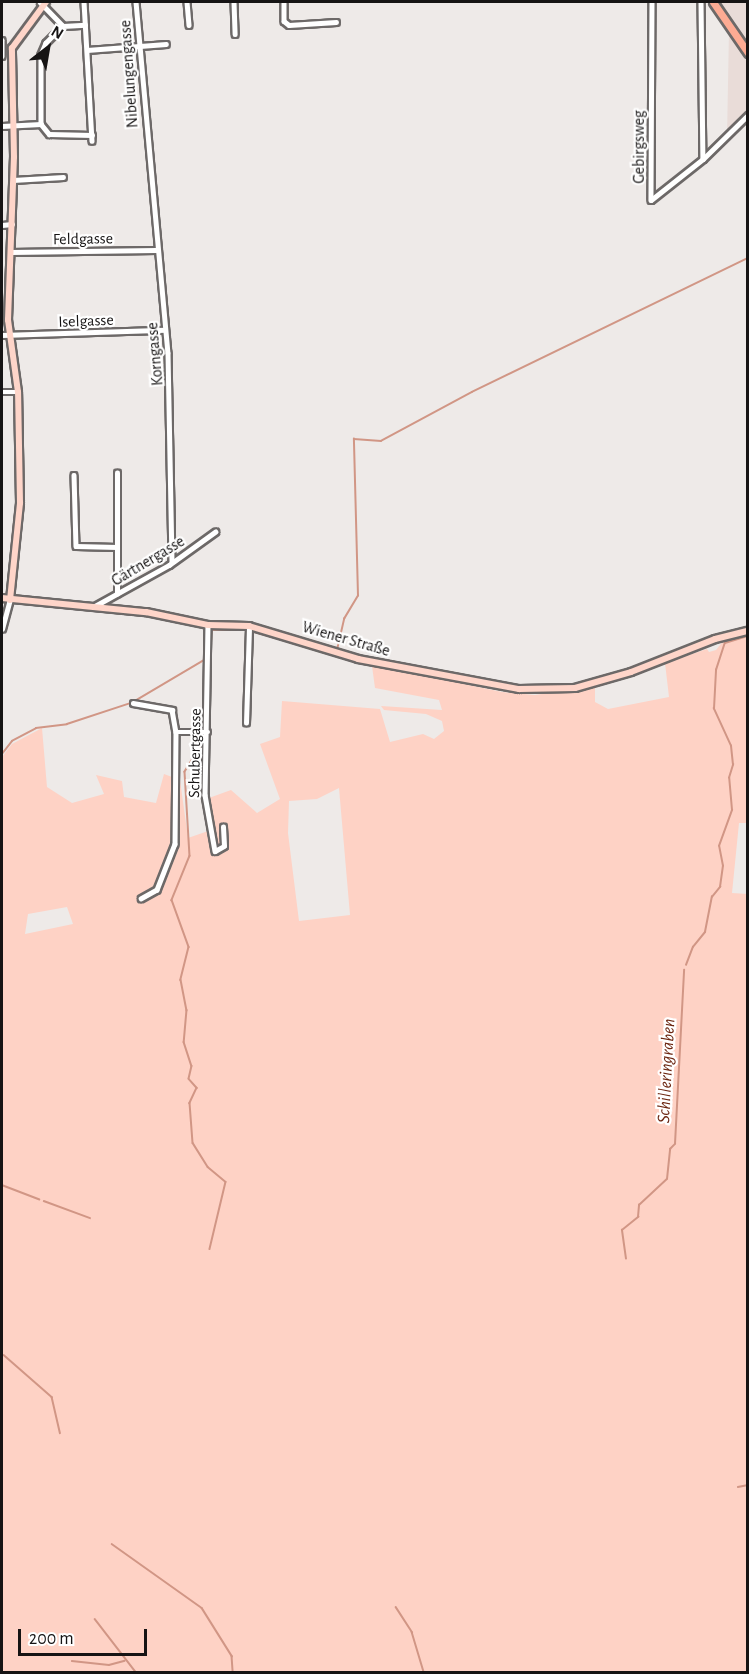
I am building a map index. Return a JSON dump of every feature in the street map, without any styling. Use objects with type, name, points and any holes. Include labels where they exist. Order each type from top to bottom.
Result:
[{"type":"main road","points":[[713,2],[747,51]]},
{"type":"main road","points":[[10,600],[20,503],[18,392],[5,336],[12,224],[12,48],[43,3]]},
{"type":"main road","name":"Wiener Straße","points":[[2,598],[146,612],[216,626],[248,629],[337,653],[508,688],[546,690],[574,688],[671,658],[747,631]]},
{"type":"street","points":[[84,2],[93,141]]},
{"type":"street","name":"Nibelungengasse","points":[[136,2],[147,145]]},
{"type":"street","points":[[188,2],[189,25]]},
{"type":"street","points":[[234,2],[235,34]]},
{"type":"street","points":[[284,2],[284,21],[289,25],[336,22]]},
{"type":"street","name":"Gebirgsweg","points":[[652,2],[651,200],[703,159],[747,115]]},
{"type":"street","points":[[701,2],[703,159]]},
{"type":"street","points":[[43,3],[63,26]]},
{"type":"street","points":[[41,124],[41,55],[46,43],[63,26],[85,26]]},
{"type":"street","points":[[2,40],[2,52],[12,48]]},
{"type":"street","points":[[87,50],[166,44]]},
{"type":"street","points":[[2,126],[41,124],[56,135],[92,135]]},
{"type":"street","name":"Korngasse","points":[[147,145],[165,330],[172,448],[172,562]]},
{"type":"street","points":[[13,180],[63,177]]},
{"type":"street","points":[[2,225],[12,224]]},
{"type":"street","name":"Feldgasse","points":[[11,252],[156,250]]},
{"type":"street","name":"Iselgasse","points":[[5,336],[165,330]]},
{"type":"street","points":[[2,392],[18,392]]},
{"type":"street","points":[[117,474],[117,594]]},
{"type":"street","points":[[74,475],[76,546],[117,547]]},
{"type":"street","name":"Gärtnergasse","points":[[92,608],[172,562],[215,532]]},
{"type":"street","points":[[2,630],[10,600]]},
{"type":"street","name":"Schubertgasse","points":[[208,624],[205,795],[215,850],[224,846],[223,827]]},
{"type":"street","points":[[246,723],[248,629]]},
{"type":"street","points":[[133,703],[172,710],[176,732],[175,844],[157,890],[141,899]]},
{"type":"street","points":[[176,732],[206,732]]},
{"type":"shaded area","points":[[717,2],[747,2],[747,49],[744,43]]},
{"type":"shaded area","points":[[729,30],[747,58],[748,117],[727,137]]},
{"type":"shaded area","points":[[747,634],[747,823],[739,823],[732,893],[748,894],[747,1672],[2,1672],[2,757],[12,744],[42,728],[47,787],[72,803],[104,794],[96,775],[122,781],[124,797],[156,803],[164,774],[180,780],[188,838],[211,830],[209,798],[231,790],[257,813],[280,799],[260,744],[280,737],[282,701],[380,709],[390,742],[423,734],[434,739],[444,731],[442,721],[426,714],[384,710],[381,706],[442,710],[439,700],[375,688],[372,666],[441,676],[445,680],[502,692],[535,695],[595,686],[595,702],[608,709],[669,697],[665,663],[707,649],[709,652],[716,650],[724,640]],"holes":[[[339,788],[350,915],[299,921],[288,833],[289,801],[317,799]],[[67,907],[73,924],[25,934],[28,914]]]},
{"type":"waterway","points":[[337,650],[344,619],[358,596],[354,439],[381,441],[472,392],[748,258]]},
{"type":"waterway","points":[[210,656],[212,630],[246,630]]},
{"type":"waterway","points":[[251,631],[336,655]]},
{"type":"waterway","name":"Schilleringraben","points":[[686,965],[693,947],[705,932],[712,897],[720,887],[723,866],[719,846],[732,810],[729,778],[733,765],[731,746],[714,709],[716,670],[725,643],[748,636]]},
{"type":"waterway","points":[[135,701],[206,659]]},
{"type":"waterway","points":[[2,754],[12,741],[36,728],[67,724],[131,703]]},
{"type":"waterway","points":[[203,743],[185,772],[190,856],[172,900],[189,947],[181,980],[187,1010],[184,1042],[192,1066],[189,1079],[197,1088],[190,1103],[193,1143],[208,1167],[226,1182],[210,1249]]},
{"type":"waterway","name":"Schilleringraben","points":[[626,1259],[622,1230],[638,1217],[639,1205],[667,1179],[670,1149],[675,1144],[684,970]]},
{"type":"waterway","points":[[2,1185],[39,1199]]},
{"type":"waterway","points":[[44,1201],[90,1218]]},
{"type":"waterway","points":[[4,1355],[52,1397],[60,1433]]},
{"type":"waterway","points":[[738,1487],[748,1485]]},
{"type":"waterway","points":[[112,1544],[202,1608],[232,1656],[233,1672]]},
{"type":"waterway","points":[[396,1607],[412,1632],[424,1672]]},
{"type":"waterway","points":[[95,1619],[136,1672]]},
{"type":"waterway","points":[[72,1661],[109,1665],[124,1661]]}]
